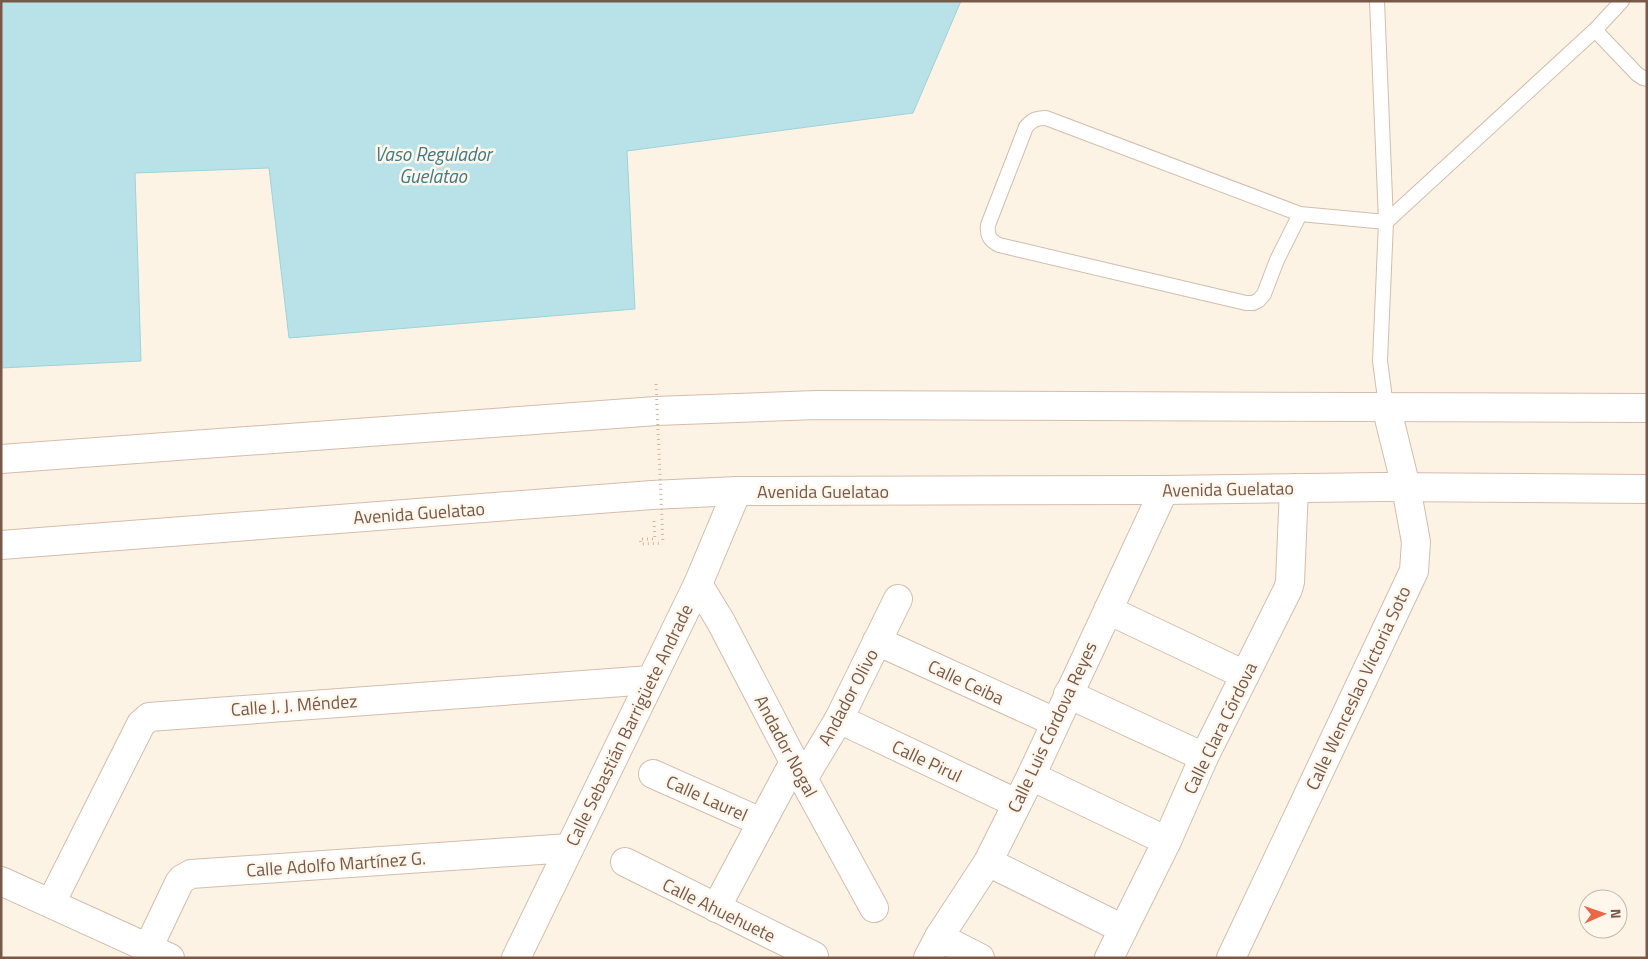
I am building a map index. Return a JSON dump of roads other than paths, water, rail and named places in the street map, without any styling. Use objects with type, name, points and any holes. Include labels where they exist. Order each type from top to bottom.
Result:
[{"type":"street","points":[[1,459],[666,411],[817,405],[1647,408]]},
{"type":"street","name":"Calle Wenceslao Victoria Soto","points":[[1231,958],[1414,571],[1416,542],[1394,487],[1386,406]]},
{"type":"street","name":"Avenida Guelatao","points":[[1,545],[652,495],[738,491],[1164,490],[1394,487],[1647,489]]},
{"type":"street","name":"Calle Clara Córdova","points":[[1109,958],[1167,841],[1204,757],[1290,586],[1294,488]]},
{"type":"street","name":"Calle Luis Córdova Reyes","points":[[934,947],[988,862],[1031,776],[1164,490]]},
{"type":"street","name":"Calle Sebastián Barrigüete Andrade","points":[[516,958],[698,584],[738,491]]},
{"type":"street","name":"Andador Nogal","points":[[698,584],[721,622],[798,770],[874,908]]},
{"type":"street","name":"Andador Olivo","points":[[716,908],[761,822],[798,770],[838,719],[898,599]]},
{"type":"street","points":[[1108,610],[1245,675]]},
{"type":"street","name":"Calle Ceiba","points":[[877,641],[1055,722]]},
{"type":"street","name":"Calle J. J. Méndez","points":[[52,903],[141,724],[149,717],[650,680]]},
{"type":"street","points":[[1068,694],[1204,757]]},
{"type":"street","name":"Calle Pirul","points":[[838,719],[1016,803]]},
{"type":"street","name":"Calle Laurel","points":[[653,774],[761,822]]},
{"type":"street","points":[[1031,776],[1167,841]]},
{"type":"street","name":"Calle Adolfo Martínez G.","points":[[159,953],[179,883],[191,874],[569,848]]},
{"type":"street","name":"Calle Ahuehuete","points":[[625,862],[814,956]]},
{"type":"street","points":[[988,862],[1124,929]]},
{"type":"street","points":[[1,881],[159,953]]},
{"type":"street","points":[[934,947],[980,958]]},
{"type":"lane","points":[[1377,1],[1386,222],[1380,361],[1386,406]]},
{"type":"lane","points":[[1300,214],[1277,260],[1264,294],[1253,303],[1246,303],[999,245],[991,241],[987,233],[988,225],[1026,127],[1031,121],[1038,118],[1046,118],[1300,214],[1386,222],[1596,30],[1622,1]]},
{"type":"lane","points":[[1596,30],[1637,74],[1647,79]]},
{"type":"water","name":"Vaso Regulador Guelatao","points":[[1,1],[961,1],[913,113],[627,151],[635,309],[289,338],[269,168],[135,173],[141,361],[1,368]]}]
